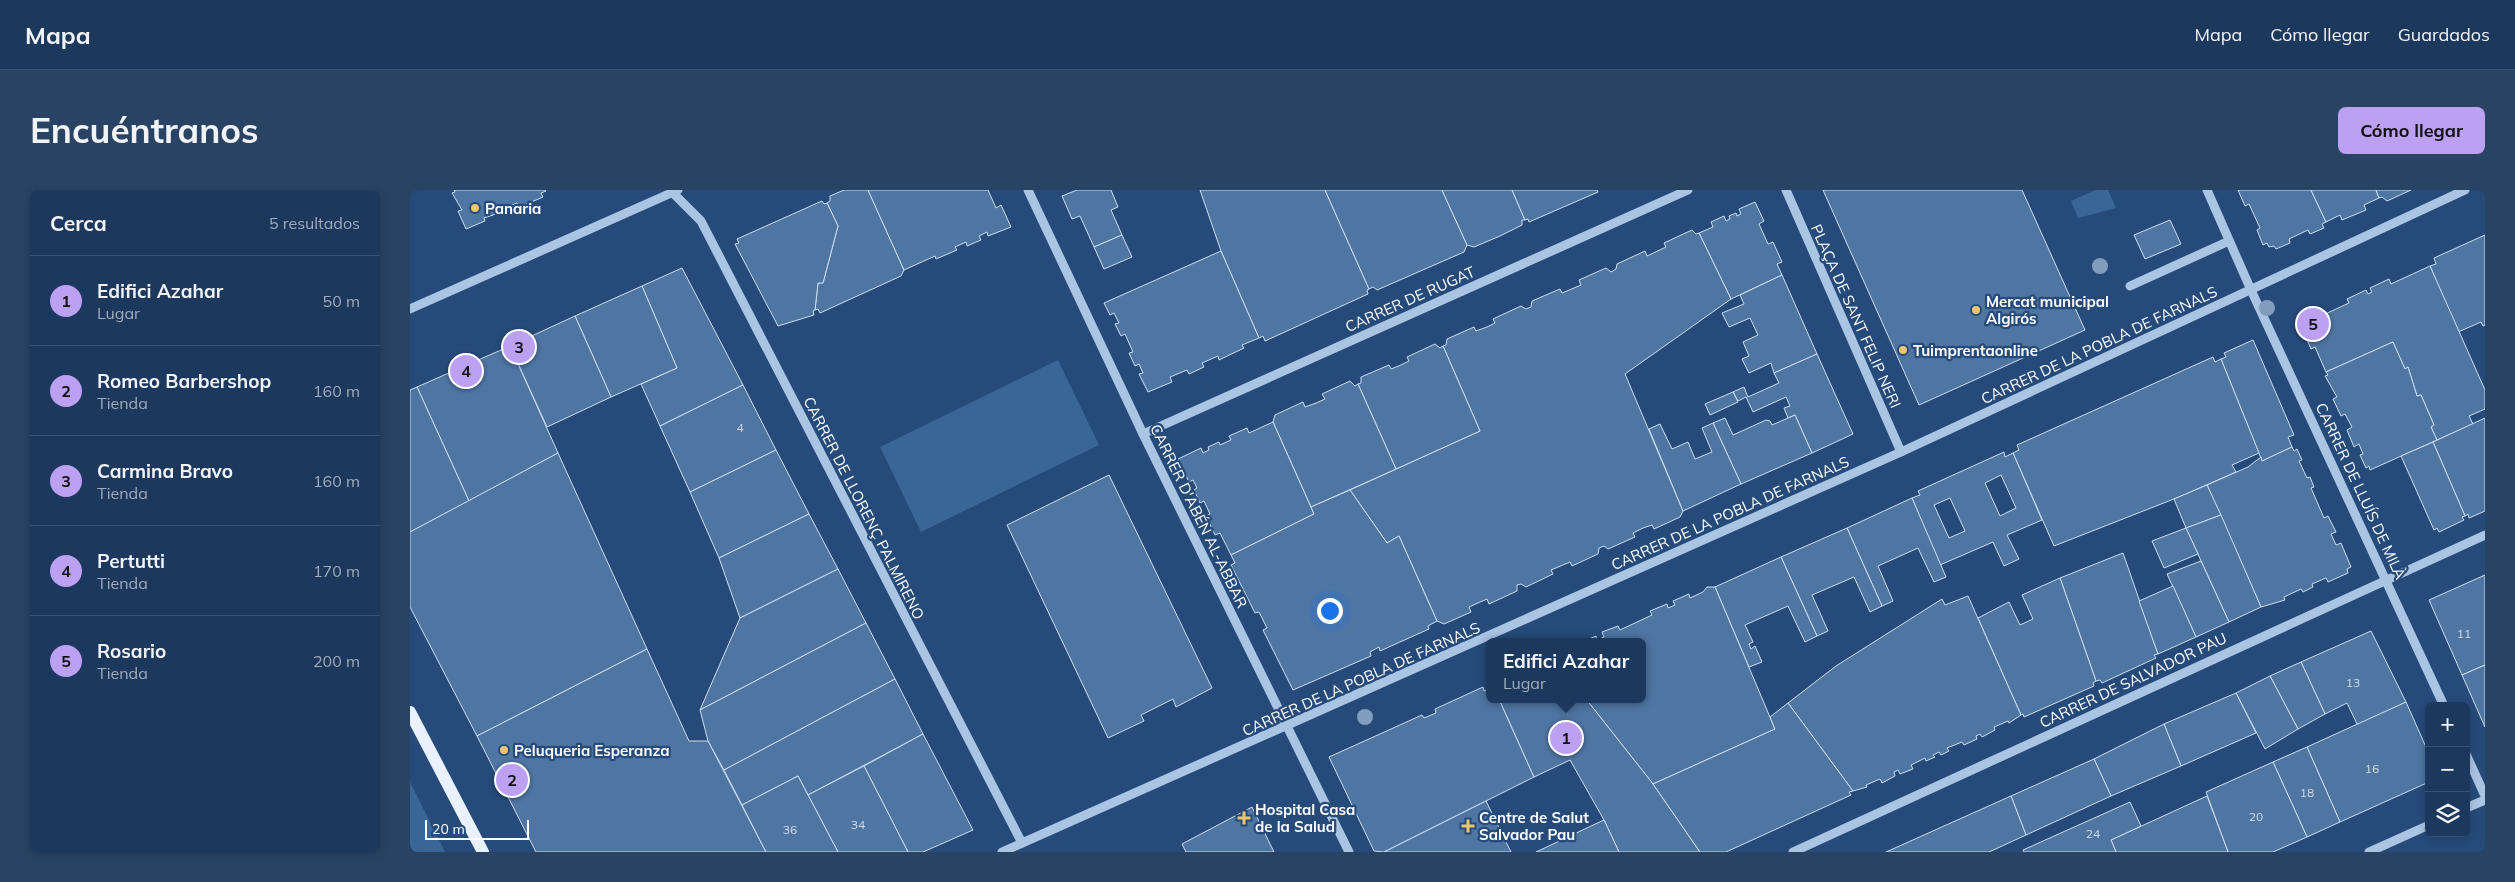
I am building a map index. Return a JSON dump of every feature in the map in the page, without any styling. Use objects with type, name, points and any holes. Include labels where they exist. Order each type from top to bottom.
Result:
[{"type":"main road","points":[[410,712],[483,852]]},
{"type":"street","name":"CARRER D'ABÉN AL-ABBAR","points":[[1028,190],[1143,434],[1349,852]]},
{"type":"street","name":"CARRER DE RUGAT","points":[[1143,434],[1688,190]]},
{"type":"street","name":"PLAÇA DE SANT FELIP NERI","points":[[1786,190],[1901,452]]},
{"type":"street","points":[[2207,190],[2251,290]]},
{"type":"street","name":"CARRER DE LA POBLA DE FARNALS","points":[[1486,638],[1901,452],[2465,190]]},
{"type":"street","points":[[410,309],[676,191]]},
{"type":"street","name":"CARRER DE LLORENÇ PALMIRENO","points":[[676,191],[701,221],[1022,843]]},
{"type":"street","points":[[2130,286],[2229,241]]},
{"type":"street","name":"CARRER DE LLUÍS DE MILÀ","points":[[2251,290],[2387,578],[2442,702]]},
{"type":"street","name":"CARRER DE SALVADOR PAU","points":[[1793,852],[2387,578],[2485,535]]},
{"type":"street","name":"CARRER DE LA POBLA DE FARNALS","points":[[1002,852],[1486,638]]},
{"type":"street","points":[[2470,763],[2485,796]]},
{"type":"street","points":[[2470,806],[2485,800]]},
{"type":"street","points":[[2368,852],[2425,827]]},
{"type":"shaded area","points":[[2095,190],[2108,190],[2116,208],[2078,218],[2071,201]]},
{"type":"shaded area","points":[[1058,360],[1099,445],[921,532],[880,447]]},
{"type":"shaded area","points":[[410,782],[445,852],[410,852]]},
{"type":"building","points":[[454,190],[546,191],[541,193],[543,197],[520,207],[517,203],[510,206],[511,209],[484,218],[485,221],[466,229],[458,211],[462,210],[452,193],[455,192]]},
{"type":"building","points":[[844,190],[868,190],[904,270],[901,276],[820,313],[818,309],[815,310],[818,283],[823,283],[838,226],[827,203],[830,201],[830,196]]},
{"type":"building","points":[[868,190],[988,190],[996,208],[1001,205],[1011,227],[988,236],[987,232],[979,236],[981,240],[967,246],[966,242],[955,247],[957,250],[936,259],[935,256],[904,270]]},
{"type":"building","points":[[1077,190],[1111,190],[1118,207],[1111,210],[1122,235],[1094,247],[1080,216],[1072,219],[1062,196]]},
{"type":"building","points":[[1200,190],[1325,190],[1369,289],[1367,290],[1368,294],[1265,341],[1263,336],[1259,338],[1221,251]]},
{"type":"building","points":[[1325,190],[1442,190],[1467,245],[1464,252],[1377,290],[1373,287],[1369,289]]},
{"type":"building","points":[[1442,190],[1512,190],[1525,220],[1522,220],[1522,225],[1500,236],[1474,247],[1467,245]]},
{"type":"building","points":[[1512,190],[1597,190],[1598,192],[1529,222],[1528,219],[1525,220]]},
{"type":"building","name":"Mercat municipal Algirós","points":[[1823,190],[2022,190],[2085,330],[1919,405]]},
{"type":"building","points":[[2238,190],[2311,190],[2326,222],[2322,224],[2324,228],[2310,234],[2308,230],[2289,239],[2290,243],[2276,249],[2274,246],[2269,247],[2267,243],[2263,245],[2257,230],[2260,228],[2249,204],[2245,206]]},
{"type":"building","points":[[2311,190],[2376,190],[2379,198],[2364,205],[2366,210],[2342,220],[2340,215],[2326,222]]},
{"type":"building","points":[[2376,190],[2411,190],[2387,201],[2382,197],[2379,198]]},
{"type":"building","points":[[822,201],[824,204],[827,203],[838,226],[823,283],[818,283],[814,315],[778,326],[735,244],[739,243],[737,239]]},
{"type":"building","points":[[1755,202],[1764,221],[1759,224],[1768,244],[1773,242],[1782,262],[1777,264],[1782,275],[1731,299],[1699,233],[1713,227],[1711,222],[1724,216],[1726,221],[1730,219],[1729,216],[1736,213],[1737,216],[1741,214],[1739,209]]},
{"type":"building","points":[[2170,220],[2181,244],[2145,259],[2134,235]]},
{"type":"building","points":[[1692,230],[1696,234],[1699,233],[1731,299],[1625,374],[1683,511],[1680,517],[1654,529],[1652,525],[1643,528],[1633,533],[1635,537],[1608,549],[1604,546],[1599,548],[1598,554],[1572,566],[1570,562],[1551,570],[1553,574],[1526,587],[1521,584],[1517,585],[1517,591],[1489,604],[1487,599],[1469,607],[1471,612],[1444,624],[1437,621],[1399,536],[1387,543],[1350,490],[1480,431],[1443,346],[1446,345],[1447,339],[1474,327],[1476,331],[1487,327],[1495,323],[1493,319],[1521,306],[1526,309],[1531,307],[1532,301],[1560,289],[1562,293],[1581,285],[1579,280],[1606,268],[1611,272],[1616,269],[1617,264],[1645,251],[1647,256],[1666,247],[1664,243]]},
{"type":"building","points":[[1122,235],[1132,257],[1104,269],[1094,247]]},
{"type":"building","points":[[2485,235],[2485,325],[2483,326],[2481,322],[2458,332],[2430,266],[2436,264],[2434,258]]},
{"type":"building","points":[[1221,251],[1259,338],[1242,345],[1244,348],[1219,360],[1218,356],[1202,363],[1204,367],[1189,374],[1187,370],[1170,377],[1172,382],[1148,392],[1139,374],[1143,373],[1139,364],[1135,366],[1129,353],[1133,352],[1125,334],[1121,336],[1115,324],[1119,323],[1114,313],[1110,315],[1104,303]]},
{"type":"building","points":[[2430,266],[2485,390],[2485,409],[2469,416],[2473,424],[2437,440],[2431,427],[2434,425],[2421,395],[2417,396],[2408,367],[2405,369],[2393,342],[2326,372],[2315,347],[2311,349],[2299,321],[2321,311],[2323,315],[2349,303],[2347,299],[2366,290],[2368,294],[2372,292],[2370,288],[2389,279],[2391,284]]},
{"type":"building","points":[[682,268],[743,385],[660,426],[641,384],[677,368],[642,286]]},
{"type":"building","points":[[1782,275],[1817,354],[1774,373],[1771,363],[1749,373],[1742,359],[1749,356],[1743,342],[1758,335],[1750,318],[1729,327],[1722,313],[1744,304],[1740,295]]},
{"type":"building","points":[[642,286],[677,368],[611,397],[575,316]]},
{"type":"building","points":[[575,316],[611,397],[547,427],[510,346]]},
{"type":"building","points":[[2253,340],[2294,435],[2288,437],[2292,447],[2262,461],[2221,359],[2226,357],[2224,353]]},
{"type":"building","points":[[2393,342],[2405,369],[2408,367],[2417,396],[2421,395],[2434,425],[2431,427],[2437,440],[2370,470],[2369,466],[2366,468],[2360,455],[2363,454],[2359,444],[2354,447],[2347,430],[2352,427],[2345,414],[2341,416],[2333,399],[2337,397],[2325,376],[2328,375],[2326,372]]},
{"type":"building","points":[[1435,344],[1440,348],[1443,346],[1480,431],[1396,469],[1358,384],[1361,383],[1361,377],[1389,365],[1391,369],[1401,365],[1409,361],[1407,357]]},
{"type":"building","points":[[510,346],[558,453],[469,501],[417,387]]},
{"type":"building","points":[[1817,354],[1853,434],[1812,453],[1795,415],[1788,418],[1784,408],[1790,406],[1786,397],[1753,412],[1746,397],[1738,401],[1733,392],[1744,387],[1748,397],[1779,383],[1774,373]]},
{"type":"building","points":[[2213,357],[2215,362],[2221,359],[2259,453],[2232,465],[2236,472],[2179,497],[2054,546],[2013,453],[2019,450],[2017,445]]},
{"type":"building","points":[[1350,381],[1355,386],[1358,384],[1396,469],[1311,507],[1273,422],[1275,415],[1303,402],[1305,407],[1325,399],[1322,394]]},
{"type":"building","points":[[743,385],[776,450],[690,492],[660,426]]},
{"type":"building","points":[[417,387],[469,501],[410,532],[410,390]]},
{"type":"building","points":[[1733,392],[1738,402],[1710,415],[1705,404]]},
{"type":"building","points":[[1795,415],[1812,453],[1741,484],[1713,423],[1725,418],[1733,435],[1766,420],[1770,421],[1772,425]]},
{"type":"building","points":[[2485,418],[2485,511],[2469,518],[2468,514],[2465,516],[2433,442]]},
{"type":"building","points":[[1273,422],[1314,514],[1231,555],[1220,533],[1215,535],[1206,516],[1210,514],[1204,501],[1200,503],[1194,490],[1197,488],[1193,480],[1189,482],[1178,459],[1201,448],[1203,453],[1209,450],[1208,447],[1219,442],[1220,445],[1231,440],[1229,436],[1247,428],[1249,433]]},
{"type":"building","points":[[1713,423],[1741,484],[1683,511],[1649,429],[1660,424],[1672,449],[1688,442],[1695,459],[1712,452],[1702,428]]},
{"type":"building","points":[[2433,442],[2465,516],[2462,517],[2464,520],[2439,532],[2437,528],[2434,530],[2401,456]]},
{"type":"building","points":[[2292,447],[2294,451],[2297,449],[2302,460],[2299,461],[2307,478],[2310,477],[2314,487],[2311,488],[2324,518],[2328,516],[2336,532],[2331,534],[2336,545],[2341,543],[2351,567],[2347,569],[2348,573],[2328,582],[2326,578],[2312,584],[2313,587],[2303,592],[2301,589],[2284,597],[2285,600],[2261,607],[2207,485],[2248,467],[2261,457],[2262,461]]},
{"type":"building","points":[[776,450],[809,514],[719,558],[690,492]]},
{"type":"building","points":[[2004,452],[2005,457],[2013,453],[2042,520],[2007,535],[2019,559],[2004,566],[1993,542],[1940,565],[1912,498],[1920,495],[1918,491]],"holes":[[[2001,475],[2016,508],[2000,516],[1985,483]],[[1950,498],[1965,531],[1949,538],[1934,505]]]},
{"type":"building","points":[[558,453],[647,649],[477,736],[410,607],[410,532]]},
{"type":"building","points":[[1109,475],[1212,688],[1176,707],[1173,699],[1141,715],[1144,721],[1108,738],[1007,525]]},
{"type":"building","points":[[2207,485],[2221,515],[2186,528],[2174,499]]},
{"type":"building","points":[[1350,490],[1387,543],[1399,536],[1437,621],[1428,626],[1429,629],[1380,651],[1379,647],[1370,652],[1371,656],[1293,690],[1263,630],[1267,628],[1259,612],[1255,613],[1231,565],[1235,563],[1231,555],[1314,514],[1311,507]]},
{"type":"building","points":[[1912,498],[1946,577],[1934,582],[1918,548],[1878,566],[1893,601],[1882,606],[1847,528]]},
{"type":"building","points":[[809,514],[838,569],[740,618],[719,558]]},
{"type":"building","points":[[2221,515],[2261,607],[2229,622],[2186,528]]},
{"type":"building","points":[[1847,528],[1882,606],[1870,612],[1854,577],[1812,595],[1828,631],[1817,636],[1781,557]]},
{"type":"building","points":[[2186,528],[2198,554],[2164,568],[2152,541]]},
{"type":"building","points":[[2123,553],[2158,654],[2154,655],[2156,658],[2102,683],[2100,680],[2096,681],[2060,578]]},
{"type":"building","points":[[1781,557],[1817,636],[1805,642],[1788,606],[1745,625],[1753,642],[1749,644],[1751,649],[1755,646],[1762,662],[1749,667],[1715,587]]},
{"type":"building","points":[[2201,561],[2229,622],[2196,637],[2167,574]]},
{"type":"building","points":[[838,569],[866,623],[700,710],[740,618]]},
{"type":"building","points":[[2485,575],[2485,665],[2462,675],[2429,600]]},
{"type":"building","points":[[2060,578],[2096,681],[2093,683],[2094,686],[2024,717],[2023,714],[2021,715],[1978,618],[2009,602],[2020,625],[2033,619],[2022,595]]},
{"type":"building","points":[[2173,586],[2196,637],[2158,654],[2139,601]]},
{"type":"building","points":[[1707,587],[1715,587],[1775,729],[1653,784],[1589,703],[1646,703],[1646,638],[1602,638],[1604,637],[1602,632],[1618,626],[1620,630],[1652,615],[1650,611],[1667,604],[1668,608],[1675,605],[1673,601],[1689,594],[1690,598],[1703,592]]},
{"type":"building","points":[[1968,596],[2021,715],[2009,723],[2008,721],[1994,727],[1995,730],[1982,737],[1980,734],[1976,736],[1977,739],[1964,745],[1962,742],[1947,748],[1949,751],[1941,755],[1939,752],[1933,755],[1935,757],[1926,761],[1925,758],[1911,765],[1913,769],[1900,774],[1898,770],[1894,772],[1895,776],[1882,783],[1880,779],[1866,785],[1867,787],[1853,791],[1788,703],[1836,666],[1942,599],[1945,605]]},
{"type":"building","points":[[866,623],[895,679],[724,770],[708,741],[700,710]]},
{"type":"building","points":[[2371,631],[2406,702],[2358,726],[2347,703],[2325,714],[2301,662]]},
{"type":"building","points":[[647,649],[689,741],[708,741],[766,852],[536,852],[477,736]]},
{"type":"building","points":[[2301,662],[2325,714],[2298,729],[2270,676]]},
{"type":"building","points":[[2485,665],[2485,727],[2462,675]]},
{"type":"building","points":[[2270,676],[2298,729],[2265,749],[2236,693]]},
{"type":"building","points":[[895,679],[923,734],[808,795],[798,776],[742,805],[724,770]]},
{"type":"building","points":[[1483,687],[1484,691],[1486,690],[1486,703],[1501,703],[1534,777],[1384,852],[1374,851],[1329,757],[1422,715],[1424,718],[1436,713],[1435,709]]},
{"type":"building","points":[[2236,693],[2256,733],[2181,766],[2164,724]]},
{"type":"building","points":[[2406,702],[2425,745],[2425,784],[2340,822],[2307,747]]},
{"type":"building","points":[[1501,703],[1589,703],[1653,784],[1700,852],[1619,852],[1604,820],[1570,760],[1534,777]]},
{"type":"building","points":[[1788,703],[1853,791],[1849,792],[1851,795],[1726,852],[1700,852],[1653,784],[1775,729],[1770,717]]},
{"type":"building","points":[[2164,724],[2181,766],[2111,796],[2094,759]]},
{"type":"building","points":[[923,734],[973,830],[923,852],[908,852],[864,766]]},
{"type":"building","points":[[2307,747],[2340,822],[2307,837],[2273,762]]},
{"type":"building","points":[[2094,759],[2111,796],[2026,835],[2011,796]]},
{"type":"building","points":[[2273,762],[2307,837],[2273,852],[2228,852],[2206,792]]},
{"type":"building","points":[[864,766],[908,852],[838,852],[808,795]]},
{"type":"building","points":[[798,776],[838,852],[766,852],[742,805]]},
{"type":"building","points":[[2011,796],[2026,835],[1989,852],[1886,852]]},
{"type":"building","points":[[2207,796],[2228,852],[2116,852],[2111,840]]},
{"type":"building","name":"Centre de Salut Salvador Pau","points":[[1486,801],[1511,852],[1384,852]]},
{"type":"building","points":[[2130,802],[2141,826],[2111,840],[2116,852],[2024,852],[2023,850]]},
{"type":"building","points":[[1252,807],[1274,852],[1186,852],[1182,844]]},
{"type":"building","name":"Centre de Salut Salvador Pau","points":[[1604,820],[1619,852],[1536,852],[1589,827]]},
{"type":"place","name":"Panaria","points":[[475,208]]},
{"type":"place","name":"Mercat municipal Algirós","points":[[1976,310]]},
{"type":"place","name":"Rosario","points":[[2313,324]]},
{"type":"place","name":"Carmina Bravo","points":[[519,347]]},
{"type":"place","name":"Tuimprentaonline","points":[[1903,350]]},
{"type":"place","name":"Pertutti","points":[[466,371]]},
{"type":"place","name":"Edifici Azahar","points":[[1566,738]]},
{"type":"place","name":"Peluqueria Esperanza","points":[[504,750]]},
{"type":"place","name":"Romeo Barbershop","points":[[512,780]]},
{"type":"place","name":"Hospital Casa de la Salud","points":[[1244,818]]},
{"type":"place","name":"Centre de Salut Salvador Pau","points":[[1468,826]]}]
